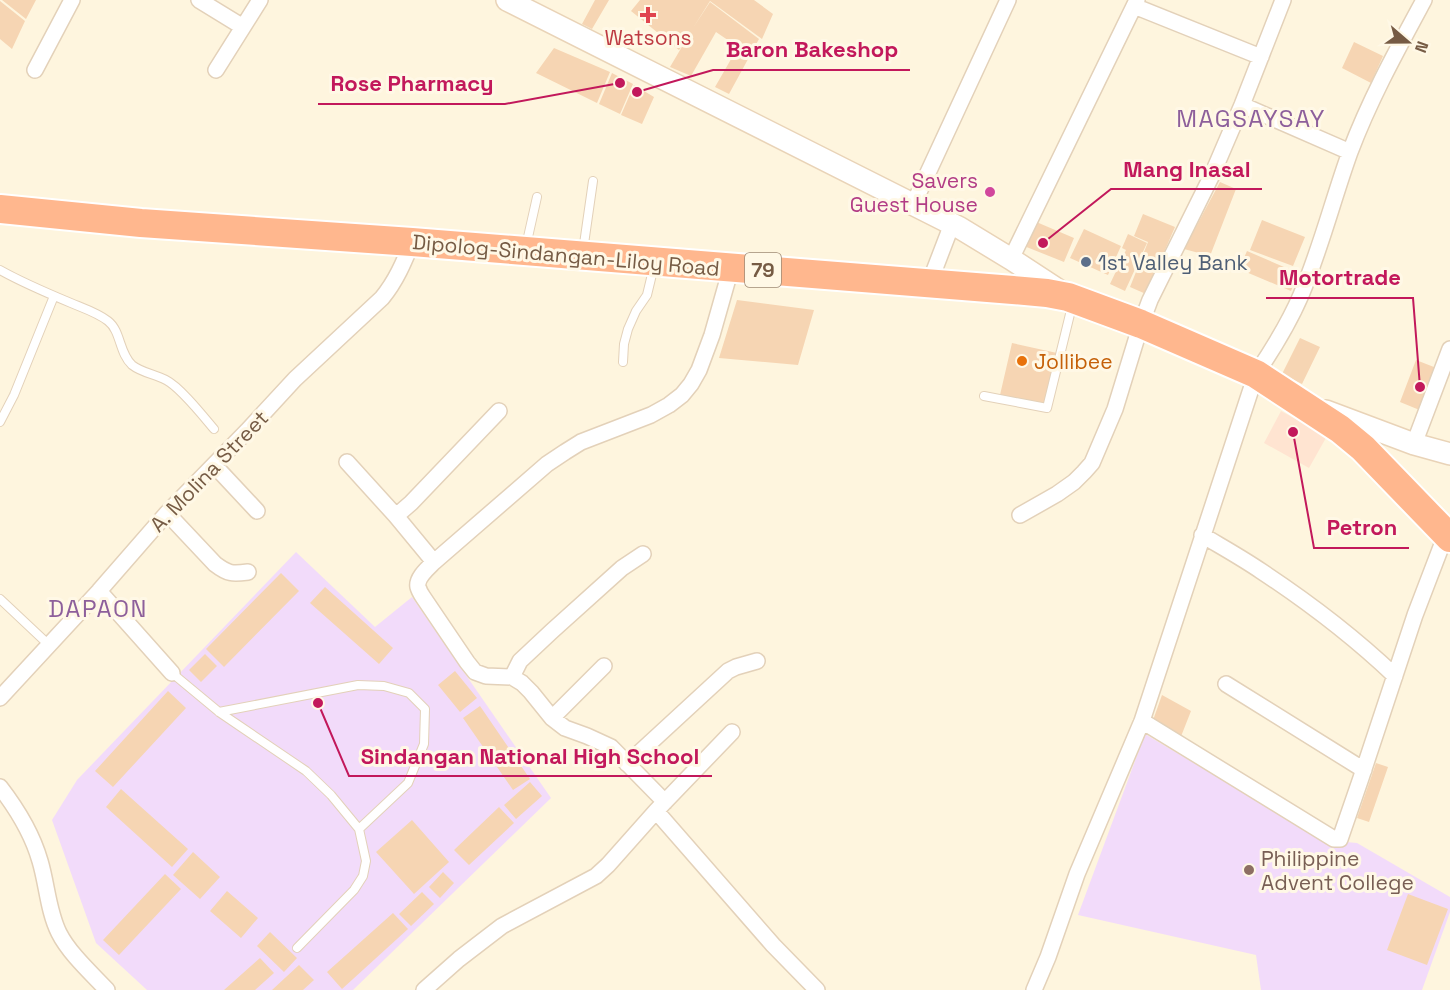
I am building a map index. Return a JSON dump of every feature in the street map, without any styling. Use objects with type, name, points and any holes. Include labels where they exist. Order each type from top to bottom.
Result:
[{"type":"highway","name":"Dipolog-Sindangan-Liloy Road","points":[[0,209],[141,223],[412,242],[1047,293],[1071,298],[1141,324],[1256,374],[1340,429],[1363,448],[1448,536]]},
{"type":"street","points":[[36,70],[72,0]]},
{"type":"street","points":[[199,0],[243,27]]},
{"type":"street","points":[[216,70],[260,0]]},
{"type":"street","points":[[507,0],[952,224],[1071,298]]},
{"type":"street","points":[[913,205],[1008,0]]},
{"type":"street","points":[[1020,514],[1074,482],[1092,463],[1114,409],[1150,300],[1212,175],[1283,0]]},
{"type":"street","points":[[1034,990],[1077,874],[1142,721],[1256,374],[1286,327],[1301,294],[1350,152],[1384,74],[1424,0]]},
{"type":"street","points":[[1011,259],[1135,3],[1261,57]]},
{"type":"street","points":[[1242,105],[1350,152]]},
{"type":"street","points":[[929,284],[952,224]]},
{"type":"street","name":"A. Molina Street","points":[[0,698],[167,513],[296,379],[382,298],[392,286],[412,242]]},
{"type":"street","points":[[731,268],[719,314],[702,361],[682,395],[651,415],[581,442],[547,465],[434,562],[422,575],[418,586],[423,597],[475,672],[486,676],[512,677],[522,683],[552,718],[565,728],[611,747],[773,945],[817,990]]},
{"type":"street","points":[[1414,444],[1450,350]]},
{"type":"street","points":[[1300,402],[1414,444],[1450,454]]},
{"type":"street","points":[[396,516],[499,411]]},
{"type":"street","points":[[347,462],[434,562]]},
{"type":"street","points":[[214,465],[257,511]]},
{"type":"street","points":[[167,513],[222,570],[228,573],[248,572]]},
{"type":"street","points":[[1202,535],[1260,571],[1311,607],[1375,657],[1395,676]]},
{"type":"street","points":[[1142,721],[1337,840],[1340,839],[1415,615],[1448,536]]},
{"type":"street","points":[[512,677],[520,661],[622,568],[643,554]]},
{"type":"street","points":[[99,591],[172,673]]},
{"type":"street","points":[[627,764],[728,671],[757,661]]},
{"type":"street","points":[[552,718],[604,666]]},
{"type":"street","points":[[1226,684],[1364,770]]},
{"type":"street","points":[[424,990],[502,926],[596,876],[732,732]]},
{"type":"street","points":[[0,787],[16,809],[33,840],[59,933],[70,949],[107,990]]},
{"type":"lane","points":[[582,256],[593,181]]},
{"type":"lane","points":[[524,251],[537,197]]},
{"type":"lane","points":[[623,362],[628,329],[647,295],[655,262]]},
{"type":"lane","points":[[0,270],[19,281],[108,321],[115,328],[123,352],[132,364],[167,380],[214,429]]},
{"type":"lane","points":[[0,422],[14,395],[54,296]]},
{"type":"lane","points":[[984,396],[1047,408],[1071,298]]},
{"type":"lane","points":[[0,599],[49,645]]},
{"type":"lane","points":[[172,673],[219,712],[306,771],[331,795],[359,829],[366,861],[363,876],[354,890],[297,948]]},
{"type":"lane","points":[[219,712],[358,685],[384,686],[409,693],[425,709],[424,744],[408,783],[359,829]]},
{"type":"shaded area","points":[[1281,411],[1327,436],[1309,468],[1264,443]]},
{"type":"shaded area","points":[[296,552],[375,627],[412,597],[551,798],[353,990],[147,990],[96,943],[52,820],[77,780]]},
{"type":"shaded area","name":"Philippine Advent College","points":[[1145,734],[1324,840],[1357,843],[1450,897],[1450,912],[1422,990],[1261,990],[1256,955],[1078,915]]},
{"type":"building","points":[[2,0],[36,0],[26,19]]},
{"type":"building","points":[[595,0],[609,0],[592,29],[582,24]]},
{"type":"building","points":[[640,0],[754,0],[773,14],[762,39],[710,1],[693,28],[710,2],[759,39],[729,94],[715,87],[738,47],[716,32],[691,76],[670,67],[683,45],[679,50],[631,11]]},
{"type":"building","points":[[0,1],[25,21],[12,49],[0,39]]},
{"type":"building","points":[[1354,42],[1383,56],[1371,83],[1342,68]]},
{"type":"building","points":[[554,48],[610,72],[597,103],[536,73]]},
{"type":"building","points":[[612,73],[633,84],[620,114],[599,104]]},
{"type":"building","points":[[634,85],[654,97],[642,124],[621,115]]},
{"type":"building","points":[[1220,182],[1236,189],[1210,256],[1184,249]]},
{"type":"building","points":[[1143,214],[1175,227],[1146,294],[1130,287],[1148,242],[1134,236]]},
{"type":"building","points":[[1262,220],[1305,237],[1293,266],[1250,250]]},
{"type":"building","points":[[1034,221],[1074,238],[1064,262],[1024,246]]},
{"type":"building","points":[[1084,229],[1121,246],[1108,275],[1070,258]]},
{"type":"building","points":[[1128,234],[1147,243],[1125,291],[1110,284],[1126,250],[1122,248]]},
{"type":"building","points":[[1247,251],[1298,273],[1291,291],[1239,269]]},
{"type":"building","points":[[737,300],[814,310],[798,365],[719,358]]},
{"type":"building","points":[[1300,338],[1320,347],[1302,384],[1282,374]]},
{"type":"building","points":[[1012,343],[1057,353],[1045,406],[1000,395]]},
{"type":"building","points":[[1416,360],[1439,369],[1422,411],[1400,402]]},
{"type":"building","points":[[281,573],[299,591],[224,667],[206,649]]},
{"type":"building","points":[[325,587],[393,648],[379,664],[310,603]]},
{"type":"building","points":[[205,654],[217,666],[201,682],[189,670]]},
{"type":"building","points":[[455,671],[477,698],[460,712],[438,685]]},
{"type":"building","points":[[168,691],[186,708],[113,787],[95,771]]},
{"type":"building","points":[[1162,695],[1191,711],[1180,739],[1152,723]]},
{"type":"building","points":[[480,706],[530,779],[513,790],[463,718]]},
{"type":"building","points":[[1376,763],[1388,767],[1369,822],[1357,818]]},
{"type":"building","points":[[530,782],[542,796],[516,819],[504,805]]},
{"type":"building","points":[[121,789],[188,849],[172,867],[106,807]]},
{"type":"building","points":[[499,807],[514,823],[469,865],[454,850]]},
{"type":"building","points":[[412,820],[449,862],[414,894],[376,852]]},
{"type":"building","points":[[193,852],[220,877],[200,899],[173,875]]},
{"type":"building","points":[[443,872],[454,883],[440,898],[429,887]]},
{"type":"building","points":[[165,874],[181,889],[119,955],[103,940]]},
{"type":"building","points":[[227,891],[258,918],[241,938],[210,911]]},
{"type":"building","points":[[422,892],[434,904],[411,926],[399,914]]},
{"type":"building","points":[[1408,894],[1448,909],[1427,965],[1387,950]]},
{"type":"building","points":[[393,913],[408,929],[342,989],[327,972]]},
{"type":"building","points":[[270,932],[297,958],[284,972],[257,946]]},
{"type":"building","points":[[260,958],[274,973],[255,990],[224,990]]},
{"type":"building","points":[[299,965],[314,980],[303,990],[272,990]]},
{"type":"place","name":"Watsons","points":[[648,15]]},
{"type":"place","name":"Rose Pharmacy","points":[[620,83]]},
{"type":"place","name":"Baron Bakeshop","points":[[637,92]]},
{"type":"place","name":"Savers Guest House","points":[[990,192]]},
{"type":"place","name":"Mang Inasal","points":[[1043,243]]},
{"type":"place","name":"1st Valley Bank","points":[[1086,262]]},
{"type":"place","name":"Jollibee","points":[[1022,361]]},
{"type":"place","name":"Motortrade","points":[[1420,387]]},
{"type":"place","name":"Petron","points":[[1293,432]]},
{"type":"place","name":"Sindangan National High School","points":[[318,703]]},
{"type":"place","name":"Philippine Advent College","points":[[1249,870]]},
{"type":"district","name":"MAGSAYSAY","points":[[1251,118]]},
{"type":"district","name":"DAPAON","points":[[98,608]]}]
